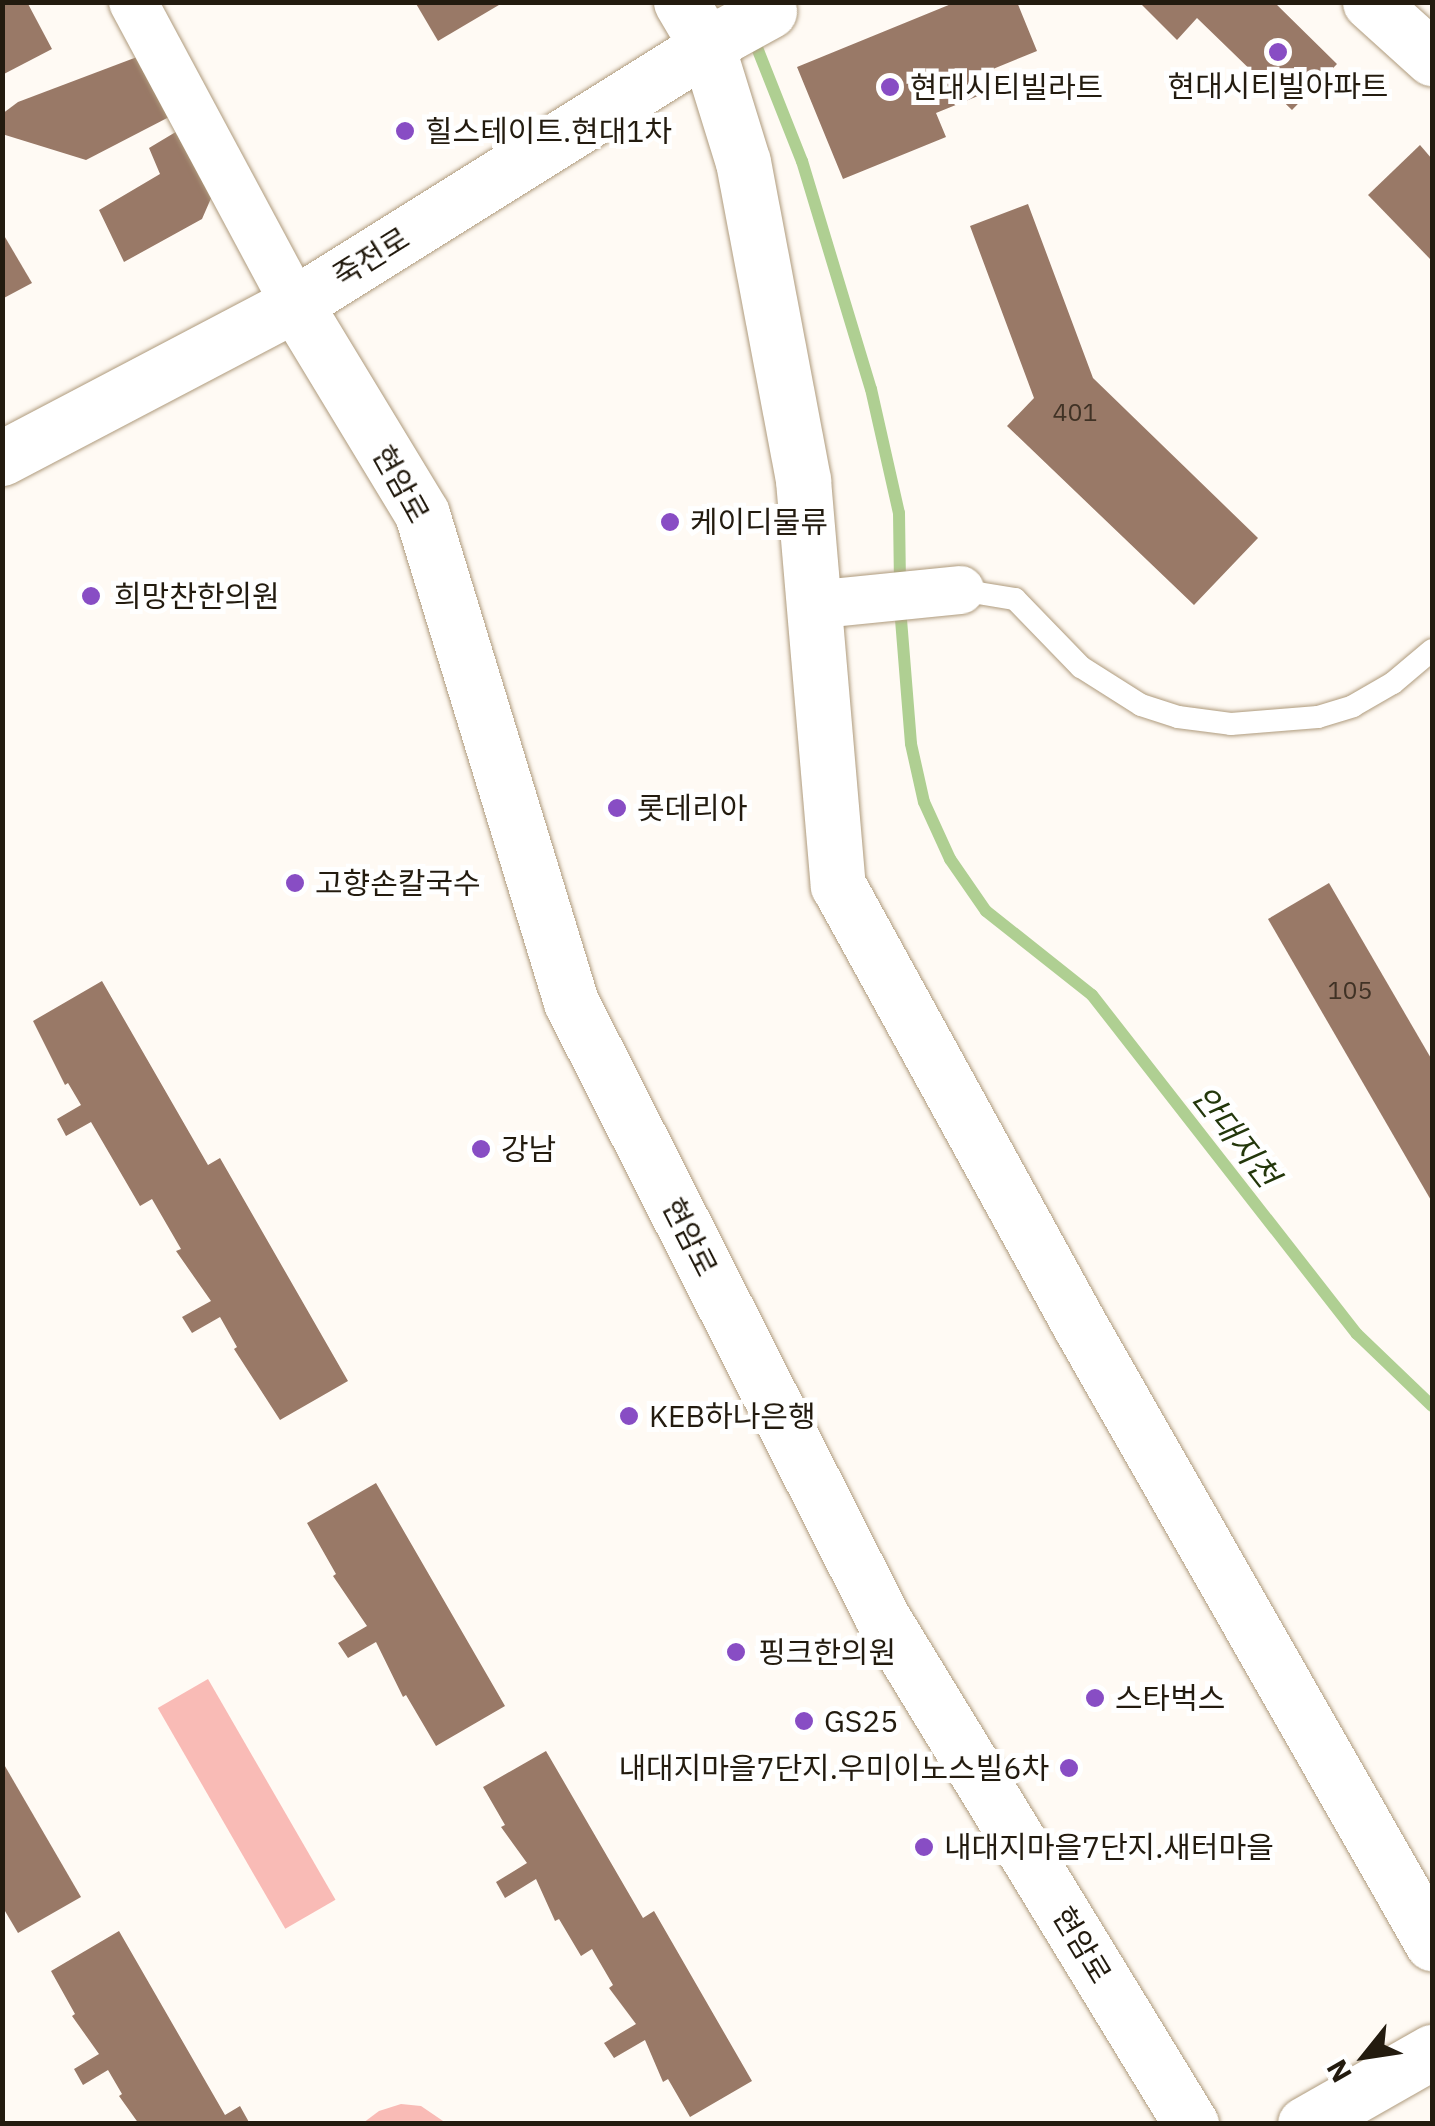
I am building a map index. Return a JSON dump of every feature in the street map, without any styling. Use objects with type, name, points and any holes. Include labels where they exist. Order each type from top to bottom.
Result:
[{"type":"street","points":[[133,2],[295,304]]},
{"type":"street","points":[[1370,2],[1432,58]]},
{"type":"street","points":[[734,19],[743,162],[803,480],[838,885],[1079,1324],[1432,1943]]},
{"type":"street","name":"죽전로","points":[[2,458],[295,304],[734,19]]},
{"type":"street","name":"현암로","points":[[295,304],[422,514],[571,1002],[882,1617],[1191,2124]]},
{"type":"street","points":[[812,605],[960,590]]},
{"type":"street","points":[[1305,2124],[1432,2052]]},
{"type":"lane","points":[[960,590],[1015,599],[1081,666],[1141,705],[1178,716],[1231,724],[1305,719],[1353,706],[1393,682],[1432,650]]},
{"type":"shaded area","points":[[208,1679],[336,1900],[285,1929],[158,1708]]},
{"type":"shaded area","points":[[401,2104],[421,2106],[446,2123],[363,2123],[379,2111]]},
{"type":"building","points":[[2,2],[27,2],[52,49],[2,75]]},
{"type":"building","points":[[415,2],[504,2],[438,41]]},
{"type":"building","name":"현대시티빌라트","points":[[956,2],[1017,2],[1037,51],[971,78],[978,96],[936,113],[946,137],[843,179],[797,67]]},
{"type":"building","name":"현대시티빌아파트","points":[[1139,2],[1274,2],[1337,64],[1292,110],[1197,18],[1177,40]]},
{"type":"building","points":[[137,57],[171,116],[86,160],[2,134],[2,114],[18,102]]},
{"type":"building","points":[[189,124],[219,180],[202,219],[124,262],[99,210],[160,174],[149,148]]},
{"type":"building","points":[[1420,145],[1432,159],[1432,261],[1368,195]]},
{"type":"building","points":[[1028,204],[1093,378],[1258,538],[1194,605],[1007,426],[1034,398],[970,226]]},
{"type":"building","points":[[2,232],[32,283],[2,299]]},
{"type":"building","points":[[1329,883],[1432,1060],[1432,1202],[1268,919]]},
{"type":"building","points":[[102,981],[208,1165],[220,1158],[348,1381],[280,1420],[234,1349],[237,1347],[220,1317],[192,1333],[182,1317],[211,1301],[176,1251],[181,1249],[152,1199],[140,1206],[91,1122],[66,1136],[57,1119],[81,1105],[68,1083],[65,1085],[33,1021]]},
{"type":"building","points":[[376,1483],[505,1706],[436,1746],[406,1695],[403,1697],[376,1642],[348,1658],[338,1643],[367,1626],[333,1576],[336,1574],[307,1523]]},
{"type":"building","points":[[546,1751],[643,1918],[654,1911],[752,2081],[690,2117],[668,2079],[663,2082],[645,2040],[614,2058],[604,2043],[636,2024],[609,1988],[613,1985],[592,1949],[581,1956],[559,1919],[555,1921],[536,1879],[505,1898],[496,1882],[527,1863],[501,1827],[505,1825],[483,1787]]},
{"type":"building","points":[[2,1761],[81,1897],[18,1933],[2,1906]]},
{"type":"building","points":[[119,1931],[225,2115],[240,2106],[250,2124],[139,2124],[119,2096],[122,2094],[108,2070],[83,2085],[74,2069],[99,2054],[72,2016],[75,2014],[51,1971]]},
{"type":"waterway","points":[[752,35],[802,161],[871,389],[899,513],[900,587]]},
{"type":"waterway","name":"안대지천","points":[[900,607],[911,744],[924,802],[950,859],[986,911],[1092,995],[1357,1334],[1432,1406]]},
{"type":"place","name":"현대시티빌아파트","points":[[1278,52]]},
{"type":"place","name":"현대시티빌라트","points":[[890,87]]},
{"type":"place","name":"힐스테이트.현대1차","points":[[405,131]]},
{"type":"place","name":"케이디물류","points":[[670,522]]},
{"type":"place","name":"희망찬한의원","points":[[91,596]]},
{"type":"place","name":"롯데리아","points":[[617,808]]},
{"type":"place","name":"고향손칼국수","points":[[295,883]]},
{"type":"place","name":"강남","points":[[481,1149]]},
{"type":"place","name":"KEB하나은행","points":[[629,1416]]},
{"type":"place","name":"핑크한의원","points":[[736,1652]]},
{"type":"place","name":"스타벅스","points":[[1095,1698]]},
{"type":"place","name":"GS25","points":[[804,1721]]},
{"type":"place","name":"내대지마을7단지.우미이노스빌6차","points":[[1069,1768]]},
{"type":"place","name":"내대지마을7단지.새터마을","points":[[924,1847]]}]
